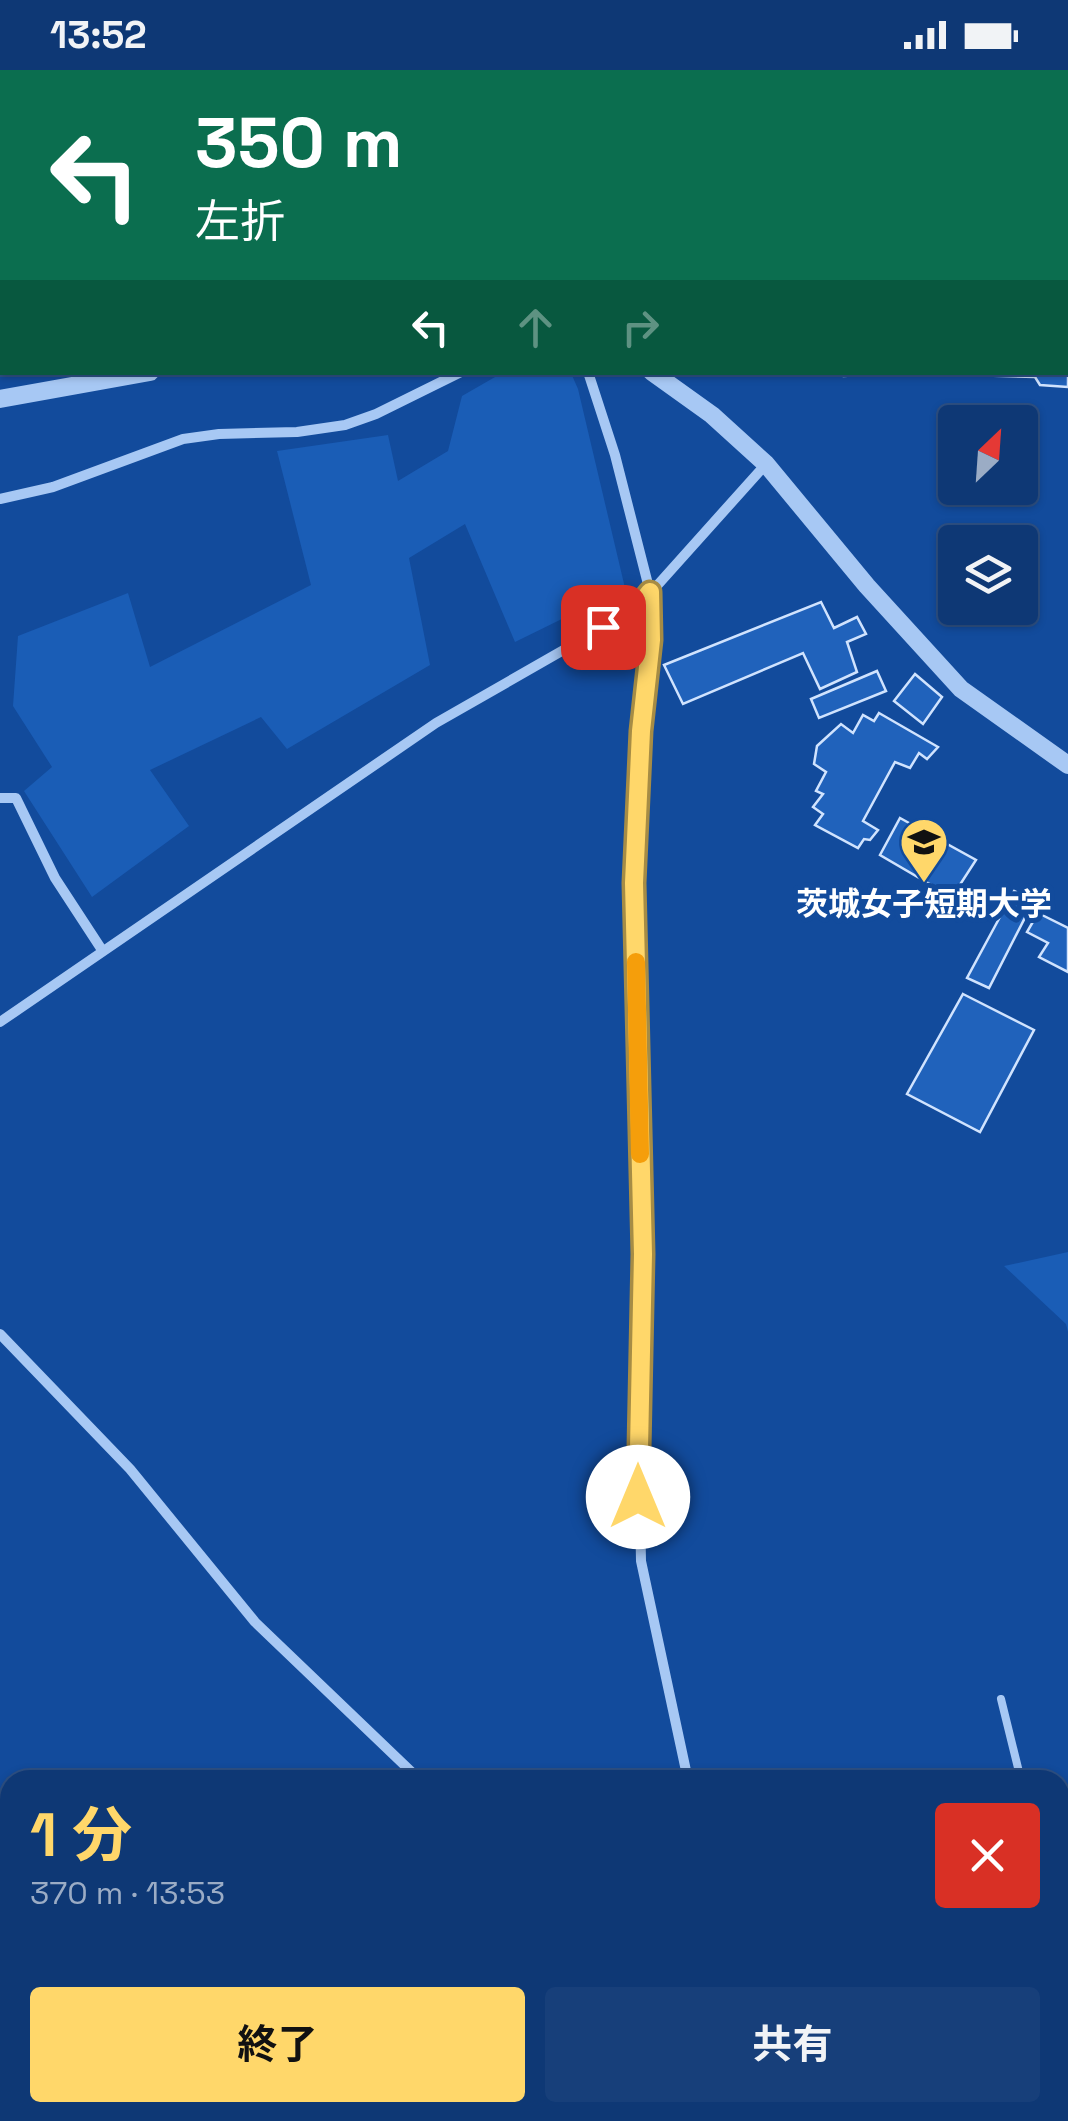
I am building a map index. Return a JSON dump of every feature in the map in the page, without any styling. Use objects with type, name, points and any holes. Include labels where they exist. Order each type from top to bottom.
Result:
[{"type":"street","points":[[0,399],[133,375]]},
{"type":"street","points":[[0,499],[54,487],[183,440],[344,425],[376,414],[455,375]]},
{"type":"street","points":[[589,375],[615,455],[650,592],[651,640],[641,731],[634,883],[643,1254],[639,1535],[641,1561],[686,1770]]},
{"type":"street","points":[[656,375],[712,414],[766,464],[867,586],[961,689],[1068,765]]},
{"type":"street","points":[[0,1022],[436,723],[637,608],[766,464]]},
{"type":"street","points":[[0,798],[16,798],[56,878],[102,950]]},
{"type":"street","points":[[0,1334],[130,1469],[254,1622],[409,1770]]},
{"type":"lane","points":[[1001,1699],[1018,1770]]},
{"type":"shaded area","points":[[499,375],[572,375],[625,588],[515,642],[465,524],[409,558],[430,665],[287,749],[261,717],[150,770],[189,826],[92,897],[24,791],[52,767],[13,706],[18,636],[128,593],[150,667],[311,585],[277,451],[388,435],[398,481],[448,451],[462,396]]},
{"type":"shaded area","points":[[1068,1252],[1068,1332],[1066,1324],[1004,1266]]},
{"type":"building","points":[[969,375],[1068,375],[1068,387],[1040,385],[1035,377]]},
{"type":"building","points":[[821,602],[834,628],[857,617],[866,634],[847,642],[857,672],[820,689],[803,653],[683,704],[664,665]]},
{"type":"building","points":[[877,671],[886,691],[819,718],[811,699]]},
{"type":"building","points":[[915,674],[942,697],[923,724],[894,701]]},
{"type":"building","points":[[879,713],[938,747],[927,759],[919,753],[910,768],[895,762],[863,821],[878,830],[858,848],[815,825],[823,814],[813,807],[823,794],[816,791],[826,772],[814,764],[817,746],[841,724],[853,733],[863,715],[874,721]]},
{"type":"building","points":[[900,818],[976,860],[952,897],[880,855]]},
{"type":"building","points":[[1014,891],[1034,900],[989,988],[967,978]]},
{"type":"building","points":[[1038,913],[1068,928],[1068,972],[1039,957],[1048,943],[1027,932]]},
{"type":"building","points":[[963,994],[1034,1030],[980,1132],[907,1094]]},
{"type":"slow traffic","points":[[636,962],[640,1154]]},
{"type":"place","name":"茨城女子短期大学","points":[[924,884]]},
{"type":"route","points":[[603,627],[637,608],[650,592],[651,640],[641,731],[634,883],[643,1254],[638,1497]]}]
